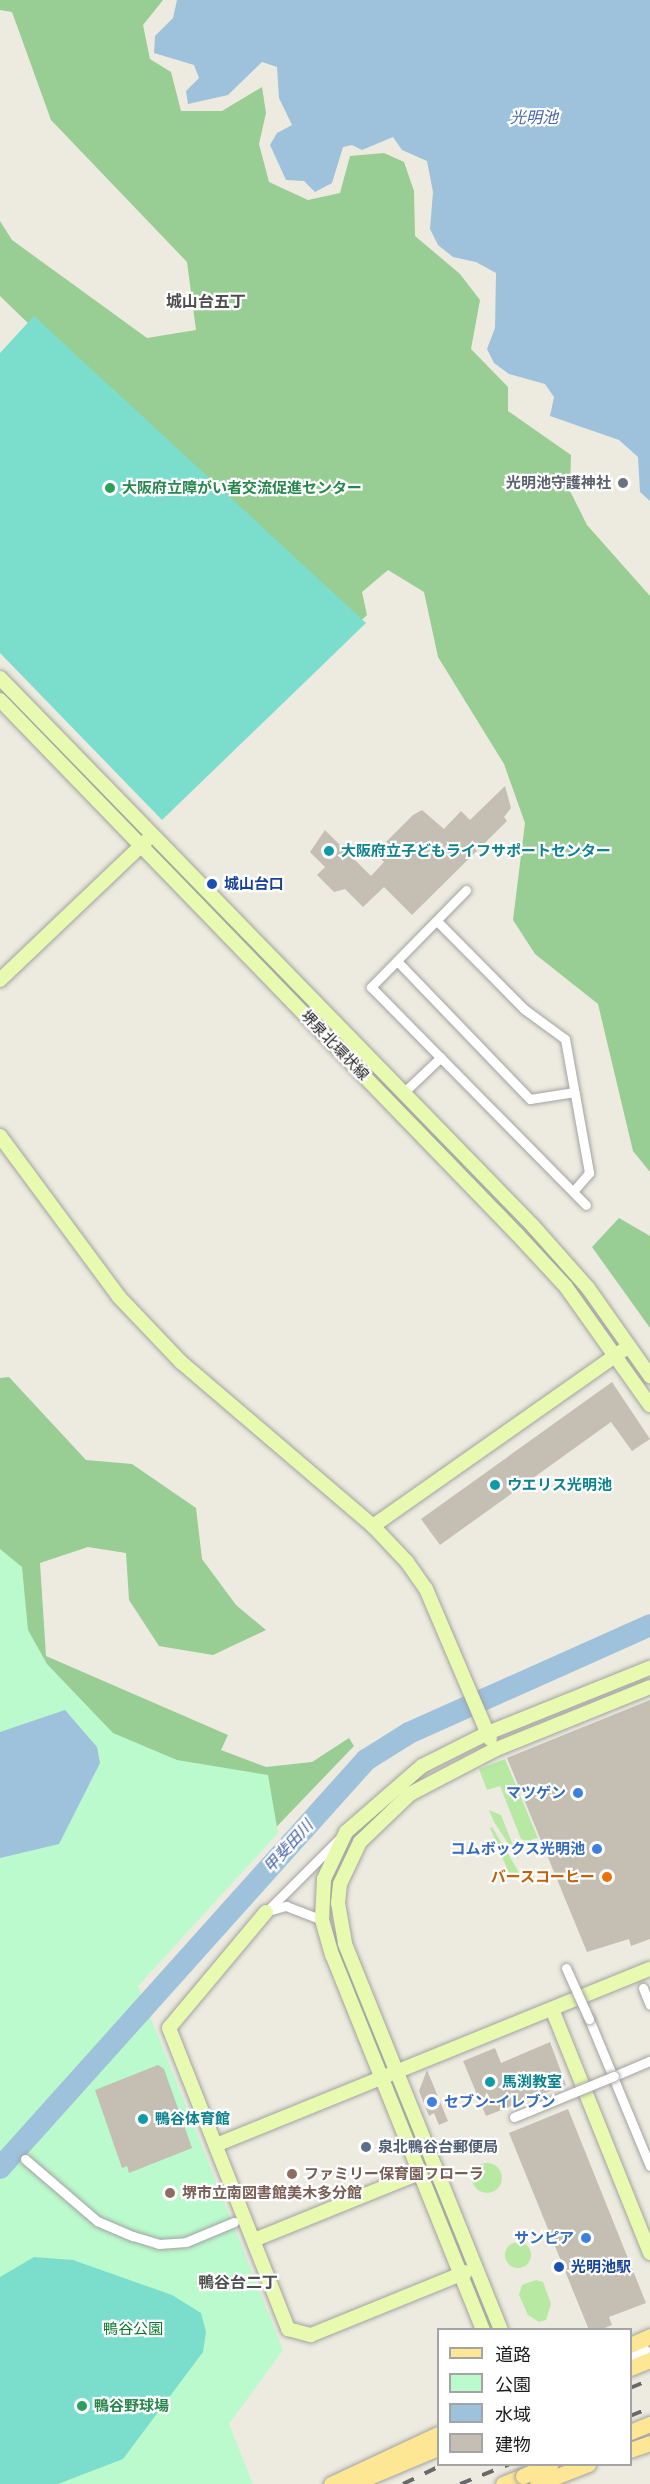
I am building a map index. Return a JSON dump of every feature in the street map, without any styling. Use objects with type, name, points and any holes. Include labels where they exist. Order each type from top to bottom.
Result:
[{"type":"main road","points":[[632,2365],[644,2348]]},
{"type":"main road","points":[[632,2431],[650,2424]]},
{"type":"main road","points":[[331,2484],[437,2434]]},
{"type":"main road","points":[[632,2449],[650,2443]]},
{"type":"main road","points":[[352,2484],[437,2448]]},
{"type":"main road","points":[[503,2484],[558,2466]]},
{"type":"main road","points":[[537,2484],[583,2466]]},
{"type":"street","name":"堺泉北環状線","points":[[0,678],[533,1226],[630,1345],[650,1376]]},
{"type":"street","name":"堺泉北環状線","points":[[0,700],[518,1234],[566,1287],[617,1354],[650,1405]]},
{"type":"street","points":[[0,980],[152,834]]},
{"type":"street","points":[[466,890],[438,922],[371,987],[574,1190],[586,1205]]},
{"type":"street","points":[[438,922],[524,1010],[565,1039],[589,1173],[574,1190]]},
{"type":"street","points":[[398,962],[530,1099],[574,1092]]},
{"type":"street","points":[[403,1093],[441,1057]]},
{"type":"street","points":[[0,1136],[119,1297],[181,1362],[373,1526],[426,1589],[494,1750]]},
{"type":"street","points":[[373,1526],[630,1345]]},
{"type":"street","points":[[476,2268],[311,2335],[300,2335],[288,2329],[170,2028],[266,1912],[346,1832],[422,1766],[486,1727],[650,1668]]},
{"type":"street","points":[[500,2328],[340,1927],[338,1903],[345,1867],[360,1842],[410,1794],[494,1750],[650,1687]]},
{"type":"street","points":[[346,1832],[324,1879],[322,1920],[381,2080],[482,2328]]},
{"type":"street","points":[[266,1912],[286,1905],[322,1920]]},
{"type":"street","points":[[566,1968],[614,2076],[650,2166]]},
{"type":"street","points":[[216,2145],[650,1969]]},
{"type":"street","points":[[643,1988],[650,2005]]},
{"type":"street","points":[[552,2009],[650,2253]]},
{"type":"street","points":[[514,2117],[650,2061]]},
{"type":"street","points":[[25,2159],[97,2221],[159,2244],[186,2242],[234,2222]]},
{"type":"street","points":[[254,2240],[419,2173]]},
{"type":"street","points":[[632,2442],[650,2436]]},
{"type":"street","points":[[538,2466],[545,2484]]},
{"type":"street","points":[[561,2466],[563,2484]]},
{"type":"green space","points":[[0,0],[163,0],[143,25],[150,59],[171,72],[181,111],[222,111],[262,87],[266,113],[259,144],[269,182],[308,200],[340,193],[350,156],[384,153],[404,162],[414,191],[415,236],[460,274],[480,300],[471,349],[508,387],[508,411],[571,455],[570,491],[587,525],[650,596],[650,1172],[633,1151],[598,1004],[535,954],[513,920],[525,823],[504,764],[438,657],[424,592],[388,570],[362,592],[367,615],[168,804],[330,616],[0,296],[0,221],[12,240],[147,338],[196,330],[187,262],[51,120],[12,12],[0,10]]},
{"type":"green space","name":"大阪府立障がい者交流促進センター","points":[[34,316],[366,623],[162,820],[0,653],[0,353]]},
{"type":"green space","points":[[619,1218],[650,1236],[650,1328],[592,1247]]},
{"type":"green space","points":[[9,1377],[86,1460],[132,1464],[196,1508],[202,1559],[236,1605],[266,1630],[213,1655],[159,1646],[129,1600],[126,1553],[88,1547],[40,1563],[46,1656],[228,1735],[221,1750],[266,1767],[312,1762],[349,1738],[354,1746],[5,2110],[0,2106],[0,1378]]},
{"type":"green space","name":"鴨谷公園","points":[[0,1549],[22,1567],[28,1630],[47,1664],[113,1733],[177,1760],[268,1775],[278,1833],[138,1986],[283,2350],[229,2424],[253,2484],[0,2484]]},
{"type":"green space","points":[[505,1759],[538,1838],[527,1841],[521,1839],[500,1786],[487,1790],[479,1769]]},
{"type":"green space","points":[[489,1810],[501,1815],[519,1860],[494,1822]]},
{"type":"green space","points":[[492,1827],[520,1874],[511,1878],[490,1828]]},
{"type":"green space","points":[[487,2163],[498,2167],[502,2178],[498,2189],[487,2193],[476,2189],[472,2178],[476,2167]]},
{"type":"green space","points":[[518,2242],[527,2246],[531,2255],[527,2264],[518,2268],[509,2264],[505,2255],[509,2246]]},
{"type":"green space","name":"鴨谷野球場","points":[[34,2257],[73,2260],[172,2295],[201,2313],[206,2332],[203,2352],[123,2459],[58,2484],[0,2484],[0,2277]]},
{"type":"green space","points":[[536,2280],[543,2282],[551,2304],[546,2320],[539,2322],[528,2315],[519,2295],[522,2285]]},
{"type":"water","name":"光明池","points":[[177,0],[650,0],[650,501],[640,492],[638,457],[619,440],[550,416],[554,397],[545,384],[509,374],[494,363],[487,349],[495,328],[496,273],[476,262],[453,257],[438,245],[430,229],[433,192],[427,161],[402,150],[393,137],[362,150],[352,145],[343,147],[332,183],[315,192],[304,181],[286,180],[270,145],[277,133],[292,125],[279,98],[277,67],[262,62],[228,95],[188,104],[186,91],[199,78],[194,65],[154,53],[155,36],[173,18]]},
{"type":"water","points":[[65,1710],[97,1747],[100,1763],[59,1844],[0,1858],[0,1732]]},
{"type":"building","name":"大阪府立子どもライフサポートセンター","points":[[505,786],[511,808],[504,817],[507,821],[412,915],[384,887],[363,907],[345,889],[334,892],[317,875],[325,867],[310,852],[325,830],[371,876],[384,862],[375,853],[413,815],[422,810],[444,829],[461,811],[470,820]]},
{"type":"building","name":"ウエリス光明池","points":[[612,1382],[650,1439],[632,1451],[611,1422],[440,1545],[421,1519]]},
{"type":"building","name":"コムボックス光明池","points":[[650,1700],[650,1939],[631,1946],[629,1939],[587,1952],[507,1758]]},
{"type":"building","points":[[550,2042],[566,2085],[486,2116],[463,2061],[495,2048],[501,2063]]},
{"type":"building","name":"鴨谷体育館","points":[[158,2065],[164,2069],[192,2148],[129,2173],[127,2166],[122,2168],[95,2090]]},
{"type":"building","name":"セブン-イレブン","points":[[427,2070],[448,2121],[439,2125],[434,2113],[429,2116],[419,2091]]},
{"type":"building","name":"サンピア","points":[[568,2109],[646,2303],[609,2317],[612,2325],[605,2328],[588,2328],[509,2133]]},
{"type":"waterway","name":"甲斐田川","points":[[0,2168],[366,1760],[409,1733],[650,1625]]},
{"type":"railway","points":[[632,2387],[650,2380]]},
{"type":"railway","points":[[632,2415],[650,2408]]},
{"type":"railway","points":[[403,2484],[440,2466]]},
{"type":"railway","points":[[460,2484],[505,2466]]},
{"type":"place","name":"光明池守護神社","points":[[623,483]]},
{"type":"place","name":"大阪府立障がい者交流促進センター","points":[[110,488]]},
{"type":"place","name":"大阪府立子どもライフサポートセンター","points":[[329,851]]},
{"type":"place","name":"城山台口","points":[[212,884]]},
{"type":"place","name":"ウエリス光明池","points":[[495,1485]]},
{"type":"place","name":"マツゲン","points":[[578,1793]]},
{"type":"place","name":"コムボックス光明池","points":[[597,1849]]},
{"type":"place","name":"バースコーヒー","points":[[607,1877]]},
{"type":"place","name":"馬渕教室","points":[[490,2082]]},
{"type":"place","name":"セブン-イレブン","points":[[432,2102]]},
{"type":"place","name":"鴨谷体育館","points":[[143,2119]]},
{"type":"place","name":"泉北鴨谷台郵便局","points":[[366,2147]]},
{"type":"place","name":"ファミリー保育園フローラ","points":[[292,2174]]},
{"type":"place","name":"堺市立南図書館美木多分館","points":[[170,2193]]},
{"type":"place","name":"サンピア","points":[[586,2238]]},
{"type":"place","name":"光明池駅","points":[[559,2267]]},
{"type":"place","name":"鴨谷野球場","points":[[82,2406]]},
{"type":"district","name":"城山台五丁","points":[[206,301]]},
{"type":"district","name":"鴨谷台二丁","points":[[238,2282]]}]
